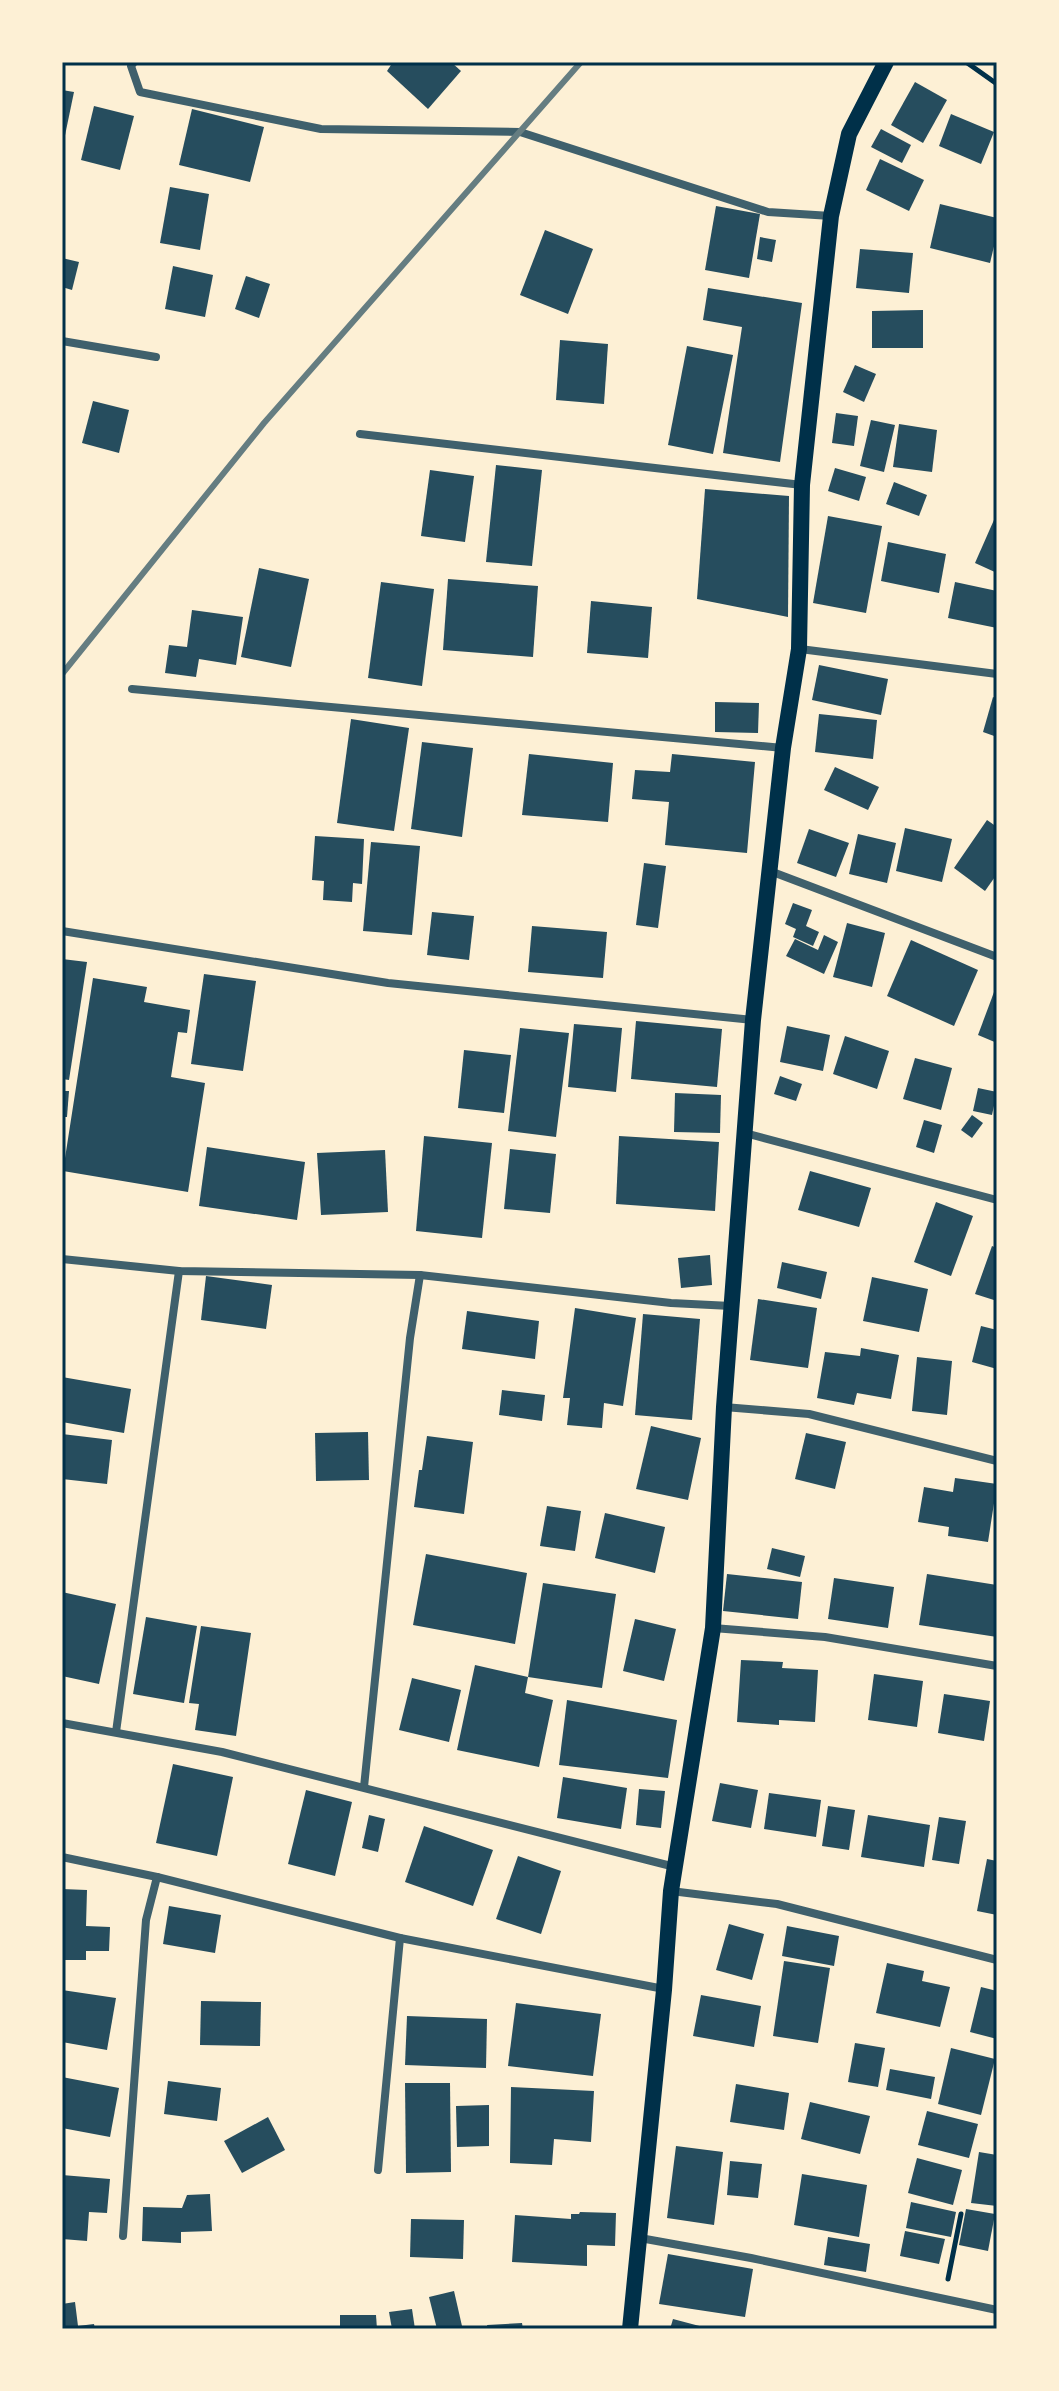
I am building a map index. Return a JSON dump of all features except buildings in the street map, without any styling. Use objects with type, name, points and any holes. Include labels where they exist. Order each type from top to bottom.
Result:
[{"type":"main road","points":[[630,2329],[671,1891],[713,1628],[724,1407],[753,1020],[783,748],[799,649],[802,485],[831,216],[849,134],[886,62]]},
{"type":"street","points":[[134,62],[131,66],[140,92],[321,129],[520,132],[768,212],[831,216]]},
{"type":"street","points":[[62,341],[156,357]]},
{"type":"street","points":[[360,434],[802,485]]},
{"type":"street","points":[[799,649],[997,674]]},
{"type":"street","points":[[132,689],[783,748]]},
{"type":"street","points":[[770,871],[997,957]]},
{"type":"street","points":[[62,931],[388,983],[753,1020]]},
{"type":"street","points":[[744,1133],[997,1200]]},
{"type":"street","points":[[62,1259],[179,1271],[420,1275],[732,1307]]},
{"type":"street","points":[[116,1732],[179,1271]]},
{"type":"street","points":[[364,1787],[410,1338],[420,1275]]},
{"type":"street","points":[[724,1407],[809,1414],[997,1461]]},
{"type":"street","points":[[713,1628],[825,1637],[997,1666]]},
{"type":"street","points":[[62,1723],[222,1752],[675,1867]]},
{"type":"street","points":[[62,1857],[157,1877],[400,1938],[664,1990]]},
{"type":"street","points":[[123,2236],[146,1920],[157,1877]]},
{"type":"street","points":[[671,1891],[777,1904],[997,1960]]},
{"type":"street","points":[[378,2170],[400,1938]]},
{"type":"street","points":[[640,2238],[997,2310]]},
{"type":"path","points":[[966,62],[997,84]]},
{"type":"path","points":[[944,2299],[961,2214]]},
{"type":"railway","points":[[62,674],[264,423],[581,62]]}]
